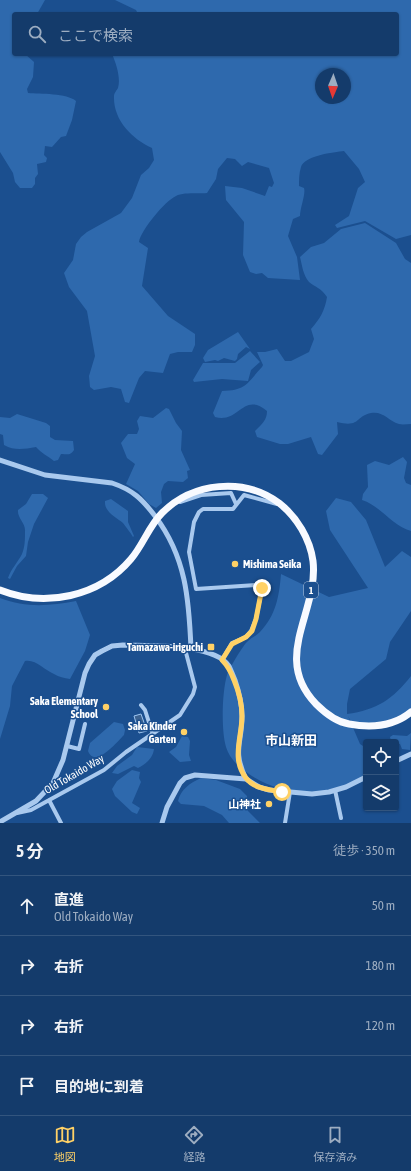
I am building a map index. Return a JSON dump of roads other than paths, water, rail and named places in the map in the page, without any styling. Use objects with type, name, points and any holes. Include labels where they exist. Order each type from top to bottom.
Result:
[{"type":"highway","name":"1","points":[[0,590],[23,597],[41,600],[60,598],[90,589],[104,582],[131,559],[162,513],[175,503],[189,495],[211,487],[235,485],[257,490],[279,504],[299,524],[307,542],[312,561],[310,593],[298,636],[296,651],[298,670],[309,697],[333,718],[346,724],[379,726],[394,722],[411,712]]},
{"type":"street","points":[[0,460],[45,475],[112,484],[122,487],[142,499],[162,525],[174,545],[183,571],[191,649]]},
{"type":"street","points":[[175,503],[201,495],[221,492],[231,493],[236,504]]},
{"type":"street","points":[[222,660],[232,644],[246,637],[252,631],[262,588],[257,585],[196,589],[189,552],[194,522],[199,512],[203,509],[233,509],[244,494],[261,498],[272,504],[279,504]]},
{"type":"street","points":[[0,822],[36,801],[48,789],[59,773],[85,673],[95,655],[112,646],[123,645],[191,649],[208,653],[222,660],[228,666],[240,692],[242,716],[238,754],[239,764],[246,779]]},
{"type":"street","name":"Old Tokaido Way","points":[[17,813],[31,810],[104,770],[180,715],[193,694],[194,682],[185,649]]},
{"type":"street","points":[[141,704],[145,710],[153,735]]},
{"type":"street","points":[[67,746],[79,749],[85,724]]},
{"type":"street","points":[[399,760],[411,754]]},
{"type":"street","points":[[162,823],[167,807],[180,783],[189,776],[201,775],[246,779],[259,787],[312,794],[346,787],[363,778]]},
{"type":"street","points":[[335,790],[341,818]]},
{"type":"street","points":[[285,823],[290,792]]},
{"type":"street","points":[[49,800],[61,823]]},
{"type":"place","name":"Mishima Seika","points":[[235,564]]},
{"type":"place","name":"Tamazawa-iriguchi","points":[[211,647]]},
{"type":"place","name":"Saka Elementary School","points":[[106,707]]},
{"type":"place","name":"Saka Kinder Garten","points":[[184,732]]},
{"type":"place","name":"山神社","points":[[269,804]]},
{"type":"district","name":"市山新田","points":[[291,740]]}]
